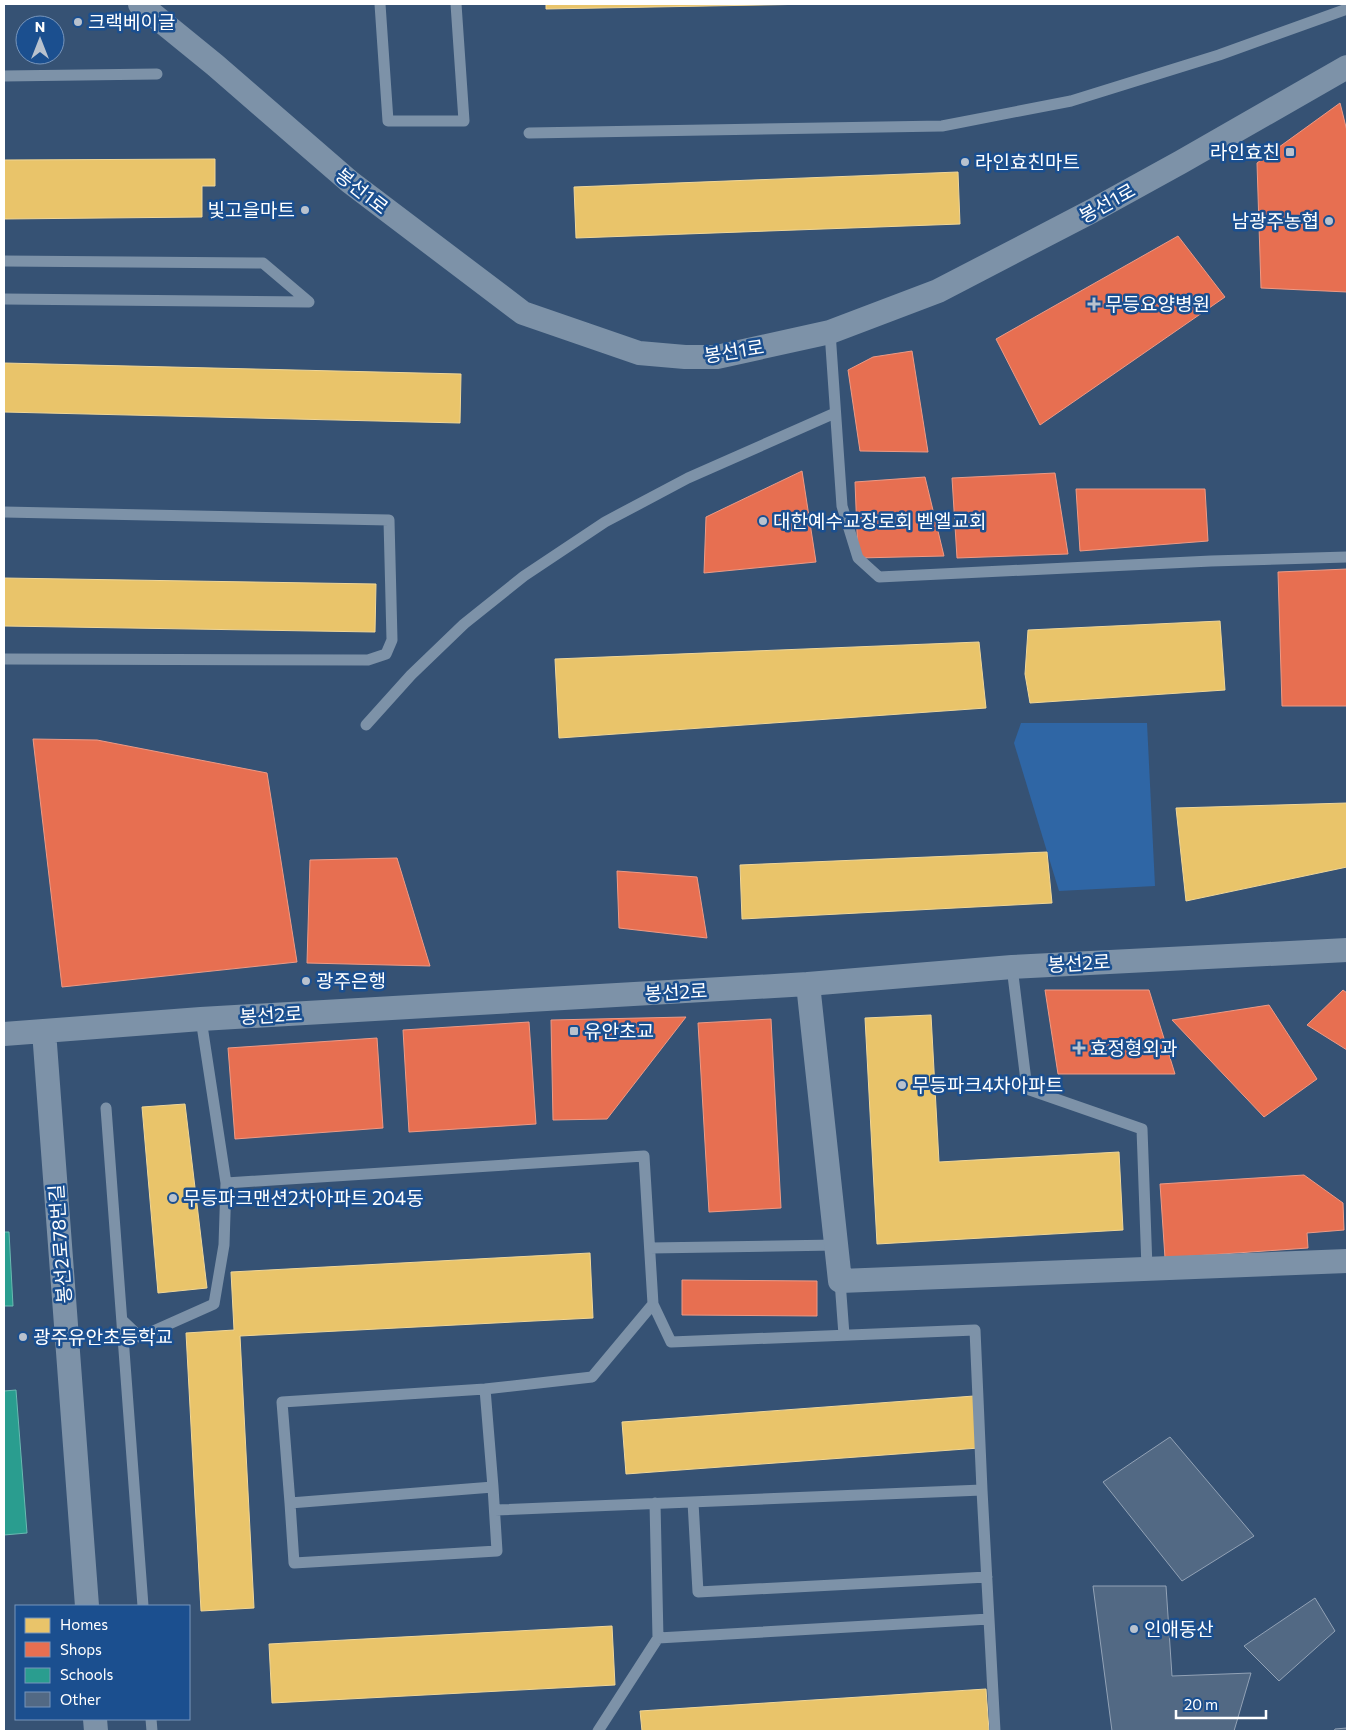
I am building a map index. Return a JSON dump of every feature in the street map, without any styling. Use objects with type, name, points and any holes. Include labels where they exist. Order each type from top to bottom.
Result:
[{"type":"street","name":"봉선1로","points":[[140,4],[350,182],[523,313],[639,353],[685,357],[717,357],[830,332],[938,291],[1004,258],[1181,162],[1347,67]]},
{"type":"street","name":"봉선2로","points":[[4,1034],[200,1019],[808,984],[1012,966],[1347,950]]},
{"type":"street","points":[[808,984],[840,1280],[1347,1261]]},
{"type":"street","name":"봉선2로78번길","points":[[44,1031],[87,1605]]},
{"type":"lane","points":[[380,4],[388,121],[464,121],[456,4]]},
{"type":"lane","points":[[529,133],[942,126],[1071,101],[1219,55],[1347,9]]},
{"type":"lane","points":[[4,76],[157,74]]},
{"type":"lane","points":[[4,260],[263,263],[309,302],[4,299]]},
{"type":"lane","points":[[830,332],[842,506],[858,558],[879,577],[1347,557]]},
{"type":"lane","points":[[366,725],[411,675],[464,624],[524,576],[588,533],[688,478],[835,413]]},
{"type":"lane","points":[[4,512],[389,520],[392,640],[386,654],[368,660],[4,659]]},
{"type":"lane","points":[[1012,966],[1027,1089],[1142,1129],[1147,1268]]},
{"type":"lane","points":[[122,1320],[140,1337],[214,1304],[224,1245],[226,1182],[200,1019]]},
{"type":"lane","points":[[106,1108],[142,1605]]},
{"type":"lane","points":[[226,1182],[644,1156],[653,1304],[671,1342],[975,1330],[996,1731]]},
{"type":"lane","points":[[650,1248],[836,1245]]},
{"type":"lane","points":[[840,1280],[844,1335]]},
{"type":"lane","points":[[485,1389],[497,1551],[294,1563],[282,1402],[485,1389],[592,1378],[653,1304]]},
{"type":"lane","points":[[290,1503],[493,1487]]},
{"type":"lane","points":[[495,1510],[982,1490]]},
{"type":"lane","points":[[693,1502],[698,1592],[987,1577]]},
{"type":"lane","points":[[598,1731],[658,1638],[655,1503]]},
{"type":"lane","points":[[658,1638],[989,1619]]},
{"type":"shaded area","points":[[1021,723],[1147,723],[1155,886],[1059,891],[1014,743]]},
{"type":"building: Homes","points":[[546,4],[815,4],[546,9]]},
{"type":"building: Homes","points":[[215,159],[215,186],[202,186],[202,217],[4,219],[4,160]]},
{"type":"building: Homes","points":[[958,172],[960,224],[576,238],[574,187]]},
{"type":"building: Homes","points":[[4,363],[461,374],[460,423],[4,412]]},
{"type":"building: Homes","points":[[4,578],[376,584],[375,632],[4,626]]},
{"type":"building: Homes","points":[[1220,621],[1225,690],[1030,703],[1025,674],[1028,630]]},
{"type":"building: Homes","points":[[979,642],[986,708],[559,738],[555,659]]},
{"type":"building: Homes","points":[[1347,803],[1347,867],[1186,901],[1176,808]]},
{"type":"building: Homes","points":[[1047,852],[1052,903],[742,919],[740,865]]},
{"type":"building: Homes","name":"무등파크4차아파트","points":[[931,1015],[939,1162],[1119,1152],[1123,1230],[877,1244],[865,1018]]},
{"type":"building: Homes","name":"무등파크맨션2차아파트 204동","points":[[185,1104],[207,1288],[158,1293],[142,1107]]},
{"type":"building: Homes","points":[[590,1253],[593,1318],[240,1336],[254,1608],[201,1611],[186,1333],[234,1330],[231,1272]]},
{"type":"building: Homes","points":[[974,1396],[979,1448],[626,1474],[622,1422]]},
{"type":"building: Homes","points":[[612,1626],[615,1685],[272,1703],[269,1644]]},
{"type":"building: Homes","points":[[986,1689],[989,1731],[642,1731],[640,1711]]},
{"type":"building: Shops","points":[[1340,103],[1347,131],[1347,292],[1261,288],[1257,163]]},
{"type":"building: Shops","points":[[1178,236],[1225,297],[1040,425],[996,339]]},
{"type":"building: Shops","points":[[912,351],[928,452],[860,451],[848,370],[873,357]]},
{"type":"building: Shops","points":[[802,471],[816,562],[704,573],[706,517]]},
{"type":"building: Shops","points":[[1055,473],[1068,554],[957,558],[952,478]]},
{"type":"building: Shops","points":[[925,477],[944,556],[858,558],[855,482]]},
{"type":"building: Shops","points":[[1076,489],[1205,489],[1208,541],[1080,551]]},
{"type":"building: Shops","points":[[1347,569],[1347,706],[1282,706],[1278,572]]},
{"type":"building: Shops","points":[[33,739],[97,740],[267,773],[297,962],[62,987]]},
{"type":"building: Shops","points":[[397,858],[430,966],[307,963],[310,860]]},
{"type":"building: Shops","points":[[617,871],[697,877],[707,938],[619,928]]},
{"type":"building: Shops","points":[[1045,990],[1149,990],[1175,1074],[1058,1074]]},
{"type":"building: Shops","points":[[1343,990],[1347,993],[1347,1050],[1307,1025]]},
{"type":"building: Shops","points":[[1269,1005],[1317,1079],[1264,1117],[1172,1020]]},
{"type":"building: Shops","points":[[686,1017],[607,1119],[553,1120],[551,1020]]},
{"type":"building: Shops","points":[[771,1019],[781,1208],[709,1212],[698,1023]]},
{"type":"building: Shops","points":[[529,1022],[536,1124],[409,1132],[403,1030]]},
{"type":"building: Shops","points":[[377,1038],[383,1128],[235,1139],[228,1048]]},
{"type":"building: Shops","points":[[1304,1175],[1343,1203],[1344,1230],[1307,1233],[1308,1248],[1165,1258],[1160,1184]]},
{"type":"building: Shops","points":[[682,1280],[817,1281],[817,1316],[682,1315]]},
{"type":"building: Schools","points":[[4,1232],[9,1232],[13,1306],[4,1306]]},
{"type":"building: Schools","points":[[16,1390],[27,1533],[4,1535],[4,1391]]},
{"type":"building: Other","name":"인애동산","points":[[1170,1437],[1254,1536],[1182,1581],[1103,1482]]},
{"type":"building: Other","name":"인애동산","points":[[1093,1586],[1166,1586],[1172,1676],[1251,1673],[1234,1731],[1112,1731]]},
{"type":"building: Other","name":"인애동산","points":[[1315,1598],[1335,1631],[1279,1681],[1244,1646]]},
{"type":"building: Other","points":[[1347,1728],[1347,1731],[1334,1731],[1335,1729]]},
{"type":"place","name":"크랙베이글","points":[[78,22]]},
{"type":"place","name":"라인효친","points":[[1290,152]]},
{"type":"place","name":"라인효친마트","points":[[965,162]]},
{"type":"place","name":"빛고을마트","points":[[305,210]]},
{"type":"place","name":"남광주농협","points":[[1329,221]]},
{"type":"place","name":"무등요양병원","points":[[1094,304]]},
{"type":"place","name":"대한예수교장로회 벧엘교회","points":[[763,521]]},
{"type":"place","name":"광주은행","points":[[306,981]]},
{"type":"place","name":"유안초교","points":[[574,1031]]},
{"type":"place","name":"효정형외과","points":[[1079,1048]]},
{"type":"place","name":"무등파크4차아파트","points":[[902,1085]]},
{"type":"place","name":"무등파크맨션2차아파트 204동","points":[[173,1198]]},
{"type":"place","name":"광주유안초등학교","points":[[23,1337]]},
{"type":"place","name":"인애동산","points":[[1134,1629]]}]
